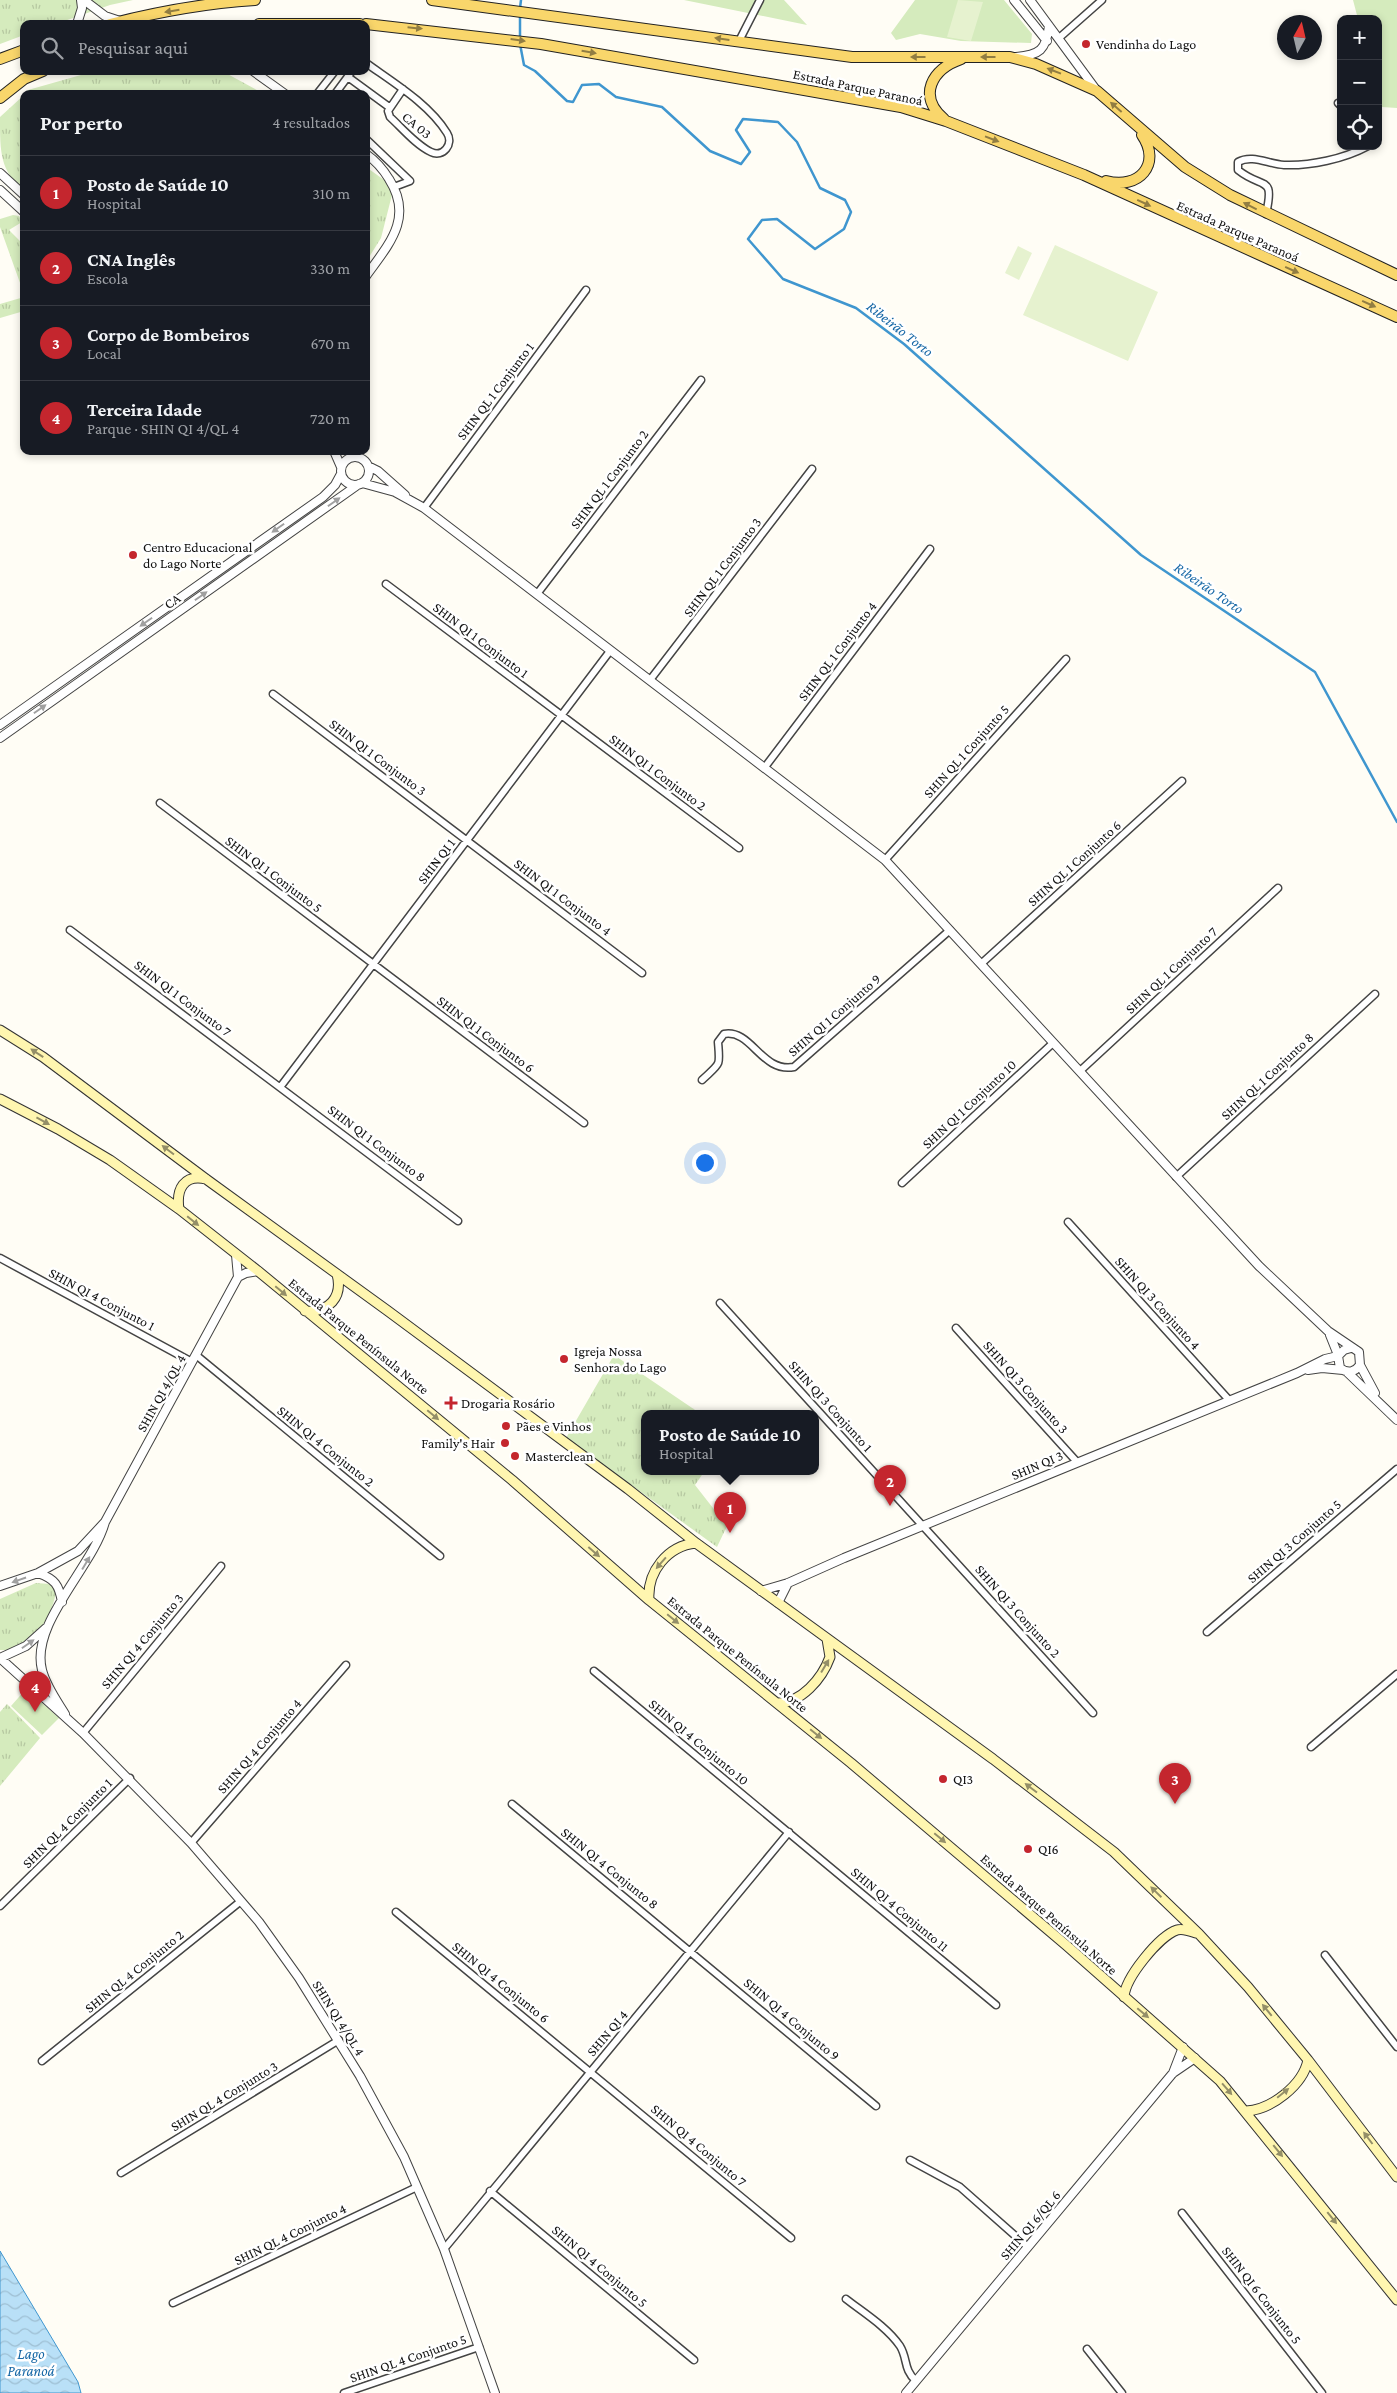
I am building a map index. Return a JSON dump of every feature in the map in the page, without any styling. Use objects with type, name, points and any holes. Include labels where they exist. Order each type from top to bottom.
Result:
[{"type":"main road","points":[[126,20],[226,2],[255,0]]},
{"type":"main road","name":"Estrada Parque Paranoá","points":[[432,0],[852,57],[1010,57],[1060,73],[1097,90],[1185,167],[1230,195],[1397,276]]},
{"type":"main road","name":"Estrada Parque Paranoá","points":[[370,24],[496,37],[892,105],[946,121],[1084,175],[1397,317]]},
{"type":"main road","points":[[0,59],[20,52]]},
{"type":"main road","points":[[946,121],[935,109],[930,92],[932,82],[943,67],[967,57]]},
{"type":"main road","points":[[0,98],[18,83],[35,75]]},
{"type":"main road","points":[[1084,175],[1125,184],[1143,175],[1150,157],[1149,150],[1147,141],[1135,123]]},
{"type":"main road","points":[[0,1030],[43,1057],[628,1490],[696,1543],[993,1759],[1107,1847],[1199,1934],[1248,1987],[1308,2060],[1397,2177]]},
{"type":"main road","name":"Estrada Parque Península Norte","points":[[0,1099],[58,1129],[110,1160],[179,1209],[258,1271],[512,1480],[648,1600],[778,1703],[1066,1944],[1124,1997],[1196,2058],[1246,2111],[1397,2300]]},
{"type":"main road","points":[[179,1209],[178,1191],[183,1184],[198,1177],[206,1179]]},
{"type":"main road","points":[[305,1311],[316,1312],[325,1309],[333,1302],[338,1294],[337,1274]]},
{"type":"main road","points":[[648,1600],[650,1577],[659,1565],[676,1549],[696,1543]]},
{"type":"main road","points":[[778,1703],[788,1703],[797,1700],[818,1678],[830,1657],[827,1639]]},
{"type":"main road","points":[[1124,1997],[1130,1977],[1166,1935],[1179,1929],[1199,1934]]},
{"type":"main road","points":[[1246,2111],[1263,2109],[1295,2083],[1304,2074],[1308,2060]]},
{"type":"street","points":[[82,0],[112,20]]},
{"type":"street","points":[[78,20],[82,0]]},
{"type":"street","points":[[739,42],[760,0]]},
{"type":"street","points":[[1014,0],[1047,41]]},
{"type":"street","points":[[1030,0],[1097,90]]},
{"type":"street","points":[[1058,38],[1102,0]]},
{"type":"street","points":[[1010,57],[1030,56],[1042,49],[1047,41],[1049,26]]},
{"type":"street","name":"CA 03","points":[[370,66],[403,89],[435,117],[447,132],[450,140],[446,150],[440,153],[430,152],[390,118],[388,114],[390,107],[403,89]]},
{"type":"street","points":[[259,75],[279,90]]},
{"type":"street","points":[[320,90],[333,75]]},
{"type":"street","name":"CA 03","points":[[338,90],[349,75]]},
{"type":"street","name":"CA 03","points":[[351,75],[369,90]]},
{"type":"street","name":"CA 03","points":[[370,90],[390,107]]},
{"type":"street","points":[[370,143],[410,181],[394,187]]},
{"type":"street","points":[[1266,214],[1270,191],[1263,184],[1238,170],[1238,162],[1247,158],[1282,165],[1303,163],[1337,157],[1357,150]]},
{"type":"street","points":[[370,158],[382,169],[394,187],[399,201],[400,215],[395,233],[370,270]]},
{"type":"street","points":[[0,173],[20,191]]},
{"type":"street","points":[[0,190],[20,208]]},
{"type":"street","name":"SHIN QL 1 Conjunto 1","points":[[424,508],[586,290]]},
{"type":"street","name":"SHIN QL 1 Conjunto 2","points":[[537,594],[701,380]]},
{"type":"street","points":[[335,455],[348,483],[360,483],[386,488],[424,508],[885,860],[1259,1266],[1328,1330],[1361,1356],[1360,1365],[1380,1402]]},
{"type":"street","points":[[357,455],[368,466],[390,480],[408,498]]},
{"type":"street","points":[[341,471],[348,458],[360,458]]},
{"type":"street","points":[[360,483],[368,473],[368,466]]},
{"type":"street","name":"SHIN QL 1 Conjunto 3","points":[[650,680],[812,468]]},
{"type":"street","name":"CA","points":[[0,725],[323,497],[335,485],[341,471]]},
{"type":"street","name":"CA","points":[[0,738],[360,483]]},
{"type":"street","name":"SHIN QL 1 Conjunto 4","points":[[765,767],[930,549]]},
{"type":"street","name":"SHIN QI 1 Conjunto 1","points":[[386,584],[562,716]]},
{"type":"street","name":"SHIN QI 1","points":[[281,1086],[610,650]]},
{"type":"street","name":"SHIN QL 1 Conjunto 5","points":[[885,860],[1066,659]]},
{"type":"street","name":"SHIN QI 1 Conjunto 3","points":[[273,694],[467,840]]},
{"type":"street","name":"SHIN QI 1 Conjunto 2","points":[[562,716],[739,848]]},
{"type":"street","name":"SHIN QL 1 Conjunto 6","points":[[982,964],[1182,781]]},
{"type":"street","name":"SHIN QI 1 Conjunto 5","points":[[160,803],[373,964]]},
{"type":"street","name":"SHIN QI 1 Conjunto 4","points":[[467,840],[642,973]]},
{"type":"street","name":"SHIN QL 1 Conjunto 7","points":[[1080,1071],[1278,888]]},
{"type":"street","name":"SHIN QI 1 Conjunto 7","points":[[70,930],[281,1086]]},
{"type":"street","name":"SHIN QI 1 Conjunto 9","points":[[702,1080],[718,1065],[721,1059],[718,1042],[724,1034],[729,1033],[748,1042],[768,1062],[782,1068],[794,1067],[950,930]]},
{"type":"street","name":"SHIN QI 1 Conjunto 6","points":[[373,964],[584,1123]]},
{"type":"street","name":"SHIN QL 1 Conjunto 8","points":[[1176,1176],[1375,994]]},
{"type":"street","name":"SHIN QI 1 Conjunto 10","points":[[902,1183],[1053,1043]]},
{"type":"street","name":"SHIN QI 1 Conjunto 8","points":[[281,1086],[458,1221]]},
{"type":"street","name":"SHIN QI 3 Conjunto 4","points":[[1068,1222],[1229,1400]]},
{"type":"street","points":[[236,1255],[238,1277],[246,1273],[258,1271]]},
{"type":"street","name":"SHIN QI 4 Conjunto 1","points":[[0,1258],[194,1359]]},
{"type":"street","name":"SHIN QI 4/QL 4","points":[[66,1716],[42,1671],[42,1648],[51,1622],[92,1553],[105,1522],[238,1277]]},
{"type":"street","name":"SHIN QI 3 Conjunto 1","points":[[720,1303],[818,1410]]},
{"type":"street","name":"SHIN QI 3 Conjunto 3","points":[[956,1328],[1077,1462]]},
{"type":"street","points":[[1328,1330],[1338,1356],[1338,1364],[1397,1420]]},
{"type":"street","points":[[1338,1356],[1344,1350],[1351,1348]]},
{"type":"street","name":"SHIN QI 3","points":[[761,1591],[788,1583],[844,1558],[1297,1373],[1325,1359],[1338,1356]]},
{"type":"street","name":"SHIN QI 4 Conjunto 2","points":[[194,1359],[440,1556]]},
{"type":"street","points":[[1345,1371],[1352,1372],[1360,1365]]},
{"type":"street","name":"SHIN QI 3","points":[[1297,1373],[1322,1368],[1345,1371]]},
{"type":"street","name":"SHIN QI 3 Conjunto 1","points":[[819,1411],[924,1526]]},
{"type":"street","name":"SHIN QI 3 Conjunto 5","points":[[1207,1632],[1397,1469]]},
{"type":"street","name":"SHIN QI 4/QL 4","points":[[0,1586],[38,1573],[78,1551],[105,1522]]},
{"type":"street","name":"SHIN QI 3 Conjunto 2","points":[[924,1526],[1093,1713]]},
{"type":"street","name":"SHIN QI 4 Conjunto 3","points":[[83,1732],[221,1566]]},
{"type":"street","points":[[38,1573],[54,1580],[58,1586],[62,1602]]},
{"type":"street","points":[[778,1603],[788,1583]]},
{"type":"street","points":[[0,1658],[16,1652],[34,1641],[51,1622]]},
{"type":"street","name":"SHIN QI 4/QL 4","points":[[0,1658],[48,1703],[66,1716],[130,1778],[191,1843],[241,1901],[289,1964],[339,2040],[384,2118],[444,2249],[495,2393]]},
{"type":"street","name":"SHIN QI 4 Conjunto 4","points":[[191,1843],[346,1665]]},
{"type":"street","name":"SHIN QI 4 Conjunto 10","points":[[594,1671],[788,1832]]},
{"type":"street","points":[[1311,1748],[1397,1674]]},
{"type":"street","name":"SHIN QL 4 Conjunto 1","points":[[0,1906],[130,1778]]},
{"type":"street","name":"SHIN QI 4 Conjunto 8","points":[[512,1804],[692,1952]]},
{"type":"street","name":"SHIN QI 4","points":[[444,2249],[490,2191],[692,1952],[788,1832]]},
{"type":"street","name":"SHIN QI 4 Conjunto 11","points":[[788,1832],[996,2005]]},
{"type":"street","name":"SHIN QL 4 Conjunto 2","points":[[42,2061],[241,1901]]},
{"type":"street","name":"SHIN QI 4 Conjunto 6","points":[[396,1912],[591,2072]]},
{"type":"street","name":"SHIN QI 4 Conjunto 9","points":[[692,1952],[876,2106]]},
{"type":"street","points":[[1325,1954],[1397,2047]]},
{"type":"street","name":"SHIN QL 4 Conjunto 3","points":[[122,2173],[339,2040]]},
{"type":"street","name":"SHIN QI 6/QL 6","points":[[1173,2073],[1183,2047]]},
{"type":"street","name":"SHIN QI 6/QL 6","points":[[906,2393],[1173,2073],[1196,2058]]},
{"type":"street","name":"SHIN QI 4 Conjunto 7","points":[[591,2072],[791,2238]]},
{"type":"street","points":[[910,2160],[960,2187],[1028,2247]]},
{"type":"street","name":"SHIN QL 4 Conjunto 4","points":[[173,2303],[417,2187]]},
{"type":"street","name":"SHIN QI 4 Conjunto 5","points":[[490,2191],[694,2360]]},
{"type":"street","name":"SHIN QI 6 Conjunto 5","points":[[1182,2213],[1322,2393]]},
{"type":"street","points":[[846,2299],[892,2336],[904,2354],[908,2374],[916,2382]]},
{"type":"street","name":"SHIN QL 4 Conjunto 5","points":[[344,2393],[479,2347]]},
{"type":"street","points":[[1087,2349],[1122,2393]]},
{"type":"green space","points":[[0,0],[133,0],[110,5],[67,20],[20,20],[20,36],[0,44]]},
{"type":"green space","points":[[684,0],[784,0],[807,25]]},
{"type":"green space","points":[[915,0],[1004,0],[1032,34],[1031,43],[961,41],[920,34],[896,40],[891,33]]},
{"type":"green space","points":[[958,0],[983,2],[971,41],[947,37]]},
{"type":"green space","points":[[1353,0],[1397,0],[1397,108],[1382,107],[1382,15],[1357,15]]},
{"type":"green space","points":[[81,75],[229,75],[257,90],[28,90]]},
{"type":"green space","points":[[20,99],[20,188],[10,176],[3,160],[0,141],[0,117]]},
{"type":"green space","points":[[370,170],[394,187],[381,238],[370,256]]},
{"type":"green space","points":[[13,215],[20,218],[20,223],[9,230],[20,241],[20,283],[0,227],[0,219]]},
{"type":"green space","points":[[1055,245],[1158,292],[1128,361],[1023,315]]},
{"type":"green space","points":[[1018,246],[1032,253],[1019,280],[1005,273]]},
{"type":"green space","points":[[20,298],[20,312],[0,318],[0,304]]},
{"type":"green space","points":[[614,1355],[695,1410],[641,1410],[641,1475],[702,1475],[695,1485],[727,1526],[717,1547],[566,1438]]},
{"type":"green space","points":[[36,1583],[50,1584],[56,1591],[48,1616],[38,1632],[24,1644],[13,1649],[0,1650],[0,1599]]},
{"type":"green space","points":[[26,1689],[59,1718],[42,1735],[11,1706]]},
{"type":"green space","points":[[7,1704],[40,1738],[0,1786],[0,1712]]},
{"type":"water","name":"Lago Paranoá","points":[[0,2251],[78,2382],[81,2393],[0,2393]]},
{"type":"waterway","name":"Ribeirão Torto","points":[[520,8],[521,0]]},
{"type":"waterway","name":"Ribeirão Torto","points":[[520,14],[520,38]]},
{"type":"waterway","name":"Ribeirão Torto","points":[[520,44],[524,65],[535,71],[567,101],[573,102],[582,85],[599,84],[616,97],[662,107],[710,151],[741,164],[750,152],[736,130],[743,119],[778,122],[797,142],[820,188],[845,200],[851,212],[844,229],[815,249],[777,219],[762,220],[748,239],[783,279],[856,308],[904,344],[1141,555],[1315,672],[1397,822]]},
{"type":"place","name":"Vendinha do Lago","points":[[1086,44]]},
{"type":"place","name":"Centro Educacional do Lago Norte","points":[[133,555]]},
{"type":"place","name":"Igreja Nossa Senhora do Lago","points":[[564,1359]]},
{"type":"place","name":"Drogaria Rosário","points":[[451,1403]]},
{"type":"place","name":"Pães e Vinhos","points":[[506,1426]]},
{"type":"place","name":"Family's Hair","points":[[505,1443]]},
{"type":"place","name":"Masterclean","points":[[515,1456]]},
{"type":"place","name":"CNA Inglês","points":[[890,1506]]},
{"type":"place","name":"Posto de Saúde 10","points":[[730,1533]]},
{"type":"place","name":"Terceira Idade","points":[[35,1712]]},
{"type":"place","name":"QI3","points":[[943,1779]]},
{"type":"place","name":"Corpo de Bombeiros","points":[[1175,1804]]},
{"type":"place","name":"QI6","points":[[1028,1849]]}]
